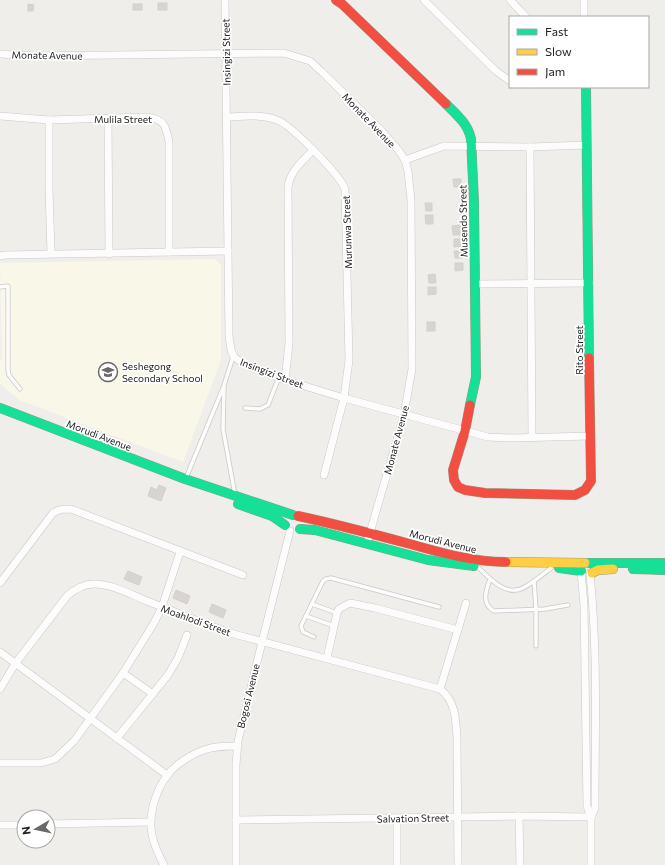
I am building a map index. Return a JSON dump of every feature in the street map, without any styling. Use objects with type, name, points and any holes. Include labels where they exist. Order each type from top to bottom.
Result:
[{"type":"street","name":"Insingizi Street","points":[[225,0],[229,336],[231,350],[234,356],[244,364],[282,378],[344,398],[465,431],[493,437],[532,438],[590,436]]},
{"type":"street","name":"Musendo Street","points":[[336,0],[342,4],[460,118],[468,130],[472,147],[476,377],[465,431],[453,470],[456,484],[465,490]]},
{"type":"street","points":[[424,0],[496,71],[509,80]]},
{"type":"street","points":[[510,0],[525,16]]},
{"type":"street","points":[[584,0],[584,16]]},
{"type":"street","name":"Monate Avenue","points":[[0,54],[49,56],[284,53],[310,62],[382,131],[405,160],[411,200],[412,369],[404,415],[367,543]]},
{"type":"street","name":"Rito Street","points":[[465,490],[504,494],[567,495],[580,493],[586,490],[591,481],[586,88]]},
{"type":"street","name":"Mulila Street","points":[[0,116],[49,120],[146,117],[161,120],[169,142],[169,252]]},
{"type":"street","name":"Murunwa Street","points":[[227,117],[252,116],[283,122],[313,150],[339,178],[343,184],[346,195],[349,360],[344,398],[324,475]]},
{"type":"street","points":[[108,119],[109,254]]},
{"type":"street","points":[[49,120],[51,253]]},
{"type":"street","points":[[405,160],[444,146],[530,147],[587,145]]},
{"type":"street","points":[[530,147],[532,438]]},
{"type":"street","points":[[282,378],[289,343],[288,187],[293,171],[313,150]]},
{"type":"street","points":[[2,255],[228,251]]},
{"type":"street","points":[[475,284],[589,283]]},
{"type":"street","name":"Morudi Avenue","points":[[2,410],[185,479],[296,516],[328,522],[435,551],[475,560],[498,562],[598,570],[665,570]]},
{"type":"street","name":"Morudi Avenue","points":[[185,479],[236,503],[272,516],[280,520],[288,528]]},
{"type":"street","points":[[0,583],[53,513],[61,509],[71,509],[243,575]]},
{"type":"street","points":[[296,516],[302,521],[300,529],[296,532],[288,528],[288,518],[296,516]]},
{"type":"street","name":"Bogosi Avenue","points":[[236,865],[239,733],[262,642],[288,528]]},
{"type":"street","name":"Morudi Avenue","points":[[300,529],[314,530],[428,560],[478,567],[508,569],[587,569],[665,562]]},
{"type":"street","points":[[0,763],[41,763],[55,759],[74,740],[91,719],[123,673],[162,607],[180,552]]},
{"type":"street","points":[[587,569],[593,606],[595,668],[595,808],[591,817]]},
{"type":"street","points":[[587,569],[584,605],[587,806],[591,817],[591,865]]},
{"type":"street","name":"Moahlodi Street","points":[[0,689],[15,664],[67,596],[74,590],[88,584],[103,585],[207,625],[262,642],[440,689]]},
{"type":"street","points":[[327,658],[337,613],[339,609],[346,604],[355,603],[458,630]]},
{"type":"street","points":[[458,865],[456,719],[450,699],[440,689],[466,603]]},
{"type":"street","points":[[117,738],[168,675],[178,658],[187,635]]},
{"type":"street","points":[[0,652],[167,775]]},
{"type":"street","points":[[123,673],[153,694]]},
{"type":"street","points":[[164,865],[155,846],[150,822],[153,806],[160,787],[167,775],[184,760],[205,750],[216,747],[238,746]]},
{"type":"street","points":[[519,816],[520,865]]},
{"type":"street","name":"Salvation Street","points":[[236,820],[519,816],[591,817]]},
{"type":"street","points":[[397,818],[397,865]]},
{"type":"street","points":[[56,824],[150,822]]},
{"type":"street","points":[[0,825],[16,825]]},
{"type":"lane","points":[[0,287],[8,286],[9,375],[20,389]]},
{"type":"lane","points":[[185,479],[224,385],[234,356]]},
{"type":"lane","points":[[245,408],[260,409],[268,406],[282,378]]},
{"type":"lane","points":[[224,385],[223,429],[235,496]]},
{"type":"lane","points":[[478,567],[501,587],[511,590],[522,589],[551,568]]},
{"type":"lane","points":[[314,637],[303,632],[301,630],[301,626],[323,581],[326,579],[331,578],[439,607]]},
{"type":"lane","points":[[490,579],[485,595],[486,603],[489,608],[494,611],[536,609],[568,605]]},
{"type":"lane","points":[[534,581],[536,646]]},
{"type":"lane","points":[[312,604],[337,613]]},
{"type":"lane","points":[[306,616],[334,626]]},
{"type":"shaded area","name":"Seshegong Secondary School","points":[[215,259],[221,265],[221,360],[183,462],[19,400],[0,384],[0,360],[2,359],[0,263]]},
{"type":"building","points":[[158,3],[167,3],[167,10],[158,10]]},
{"type":"building","points":[[28,4],[34,5],[33,11],[28,11]]},
{"type":"building","points":[[133,4],[142,4],[142,10],[133,10]]},
{"type":"building","points":[[453,179],[461,179],[461,187],[454,187]]},
{"type":"building","points":[[425,203],[432,203],[432,211],[426,211]]},
{"type":"building","points":[[425,215],[433,215],[433,224],[426,224]]},
{"type":"building","points":[[460,225],[461,235],[453,235],[452,226]]},
{"type":"building","points":[[454,239],[462,239],[463,246],[454,247]]},
{"type":"building","points":[[454,251],[462,251],[463,258],[455,258]]},
{"type":"building","points":[[455,263],[463,263],[463,270],[455,271]]},
{"type":"building","points":[[435,274],[436,283],[429,283],[428,275]]},
{"type":"building","points":[[428,287],[436,287],[436,294],[428,295]]},
{"type":"building","points":[[427,322],[435,322],[435,331],[427,331]]},
{"type":"building","points":[[159,485],[166,488],[161,501],[148,496],[151,487],[157,490]]},
{"type":"building","points":[[128,571],[142,577],[139,585],[124,579]]},
{"type":"building","points":[[176,590],[190,596],[187,604],[173,598]]},
{"type":"building","points":[[212,604],[226,610],[223,618],[209,612]]},
{"type":"traffic: fast","points":[[586,88],[589,358]]},
{"type":"traffic: fast","points":[[446,104],[465,124],[471,139],[474,201],[476,377],[470,405]]},
{"type":"traffic: fast","points":[[0,408],[185,479],[293,515]]},
{"type":"traffic: fast","points":[[238,504],[272,516],[285,525]]},
{"type":"traffic: fast","points":[[300,529],[315,530],[428,560],[474,566]]},
{"type":"traffic: fast","points":[[589,563],[665,563]]},
{"type":"traffic: fast","points":[[559,568],[581,571]]},
{"type":"traffic: fast","points":[[633,569],[665,570]]},
{"type":"traffic: slow","points":[[506,562],[585,563]]},
{"type":"traffic: slow","points":[[592,573],[598,570],[613,569]]},
{"type":"traffic: jam","points":[[336,0],[342,4],[446,104]]},
{"type":"traffic: jam","points":[[470,405],[465,431],[453,470],[454,480],[458,487],[465,490],[485,493],[575,495],[585,490],[591,481],[589,358]]},
{"type":"traffic: jam","points":[[298,516],[354,529],[434,551],[494,562],[506,562]]},
{"type":"place","name":"Seshegong Secondary School","points":[[108,372]]}]
